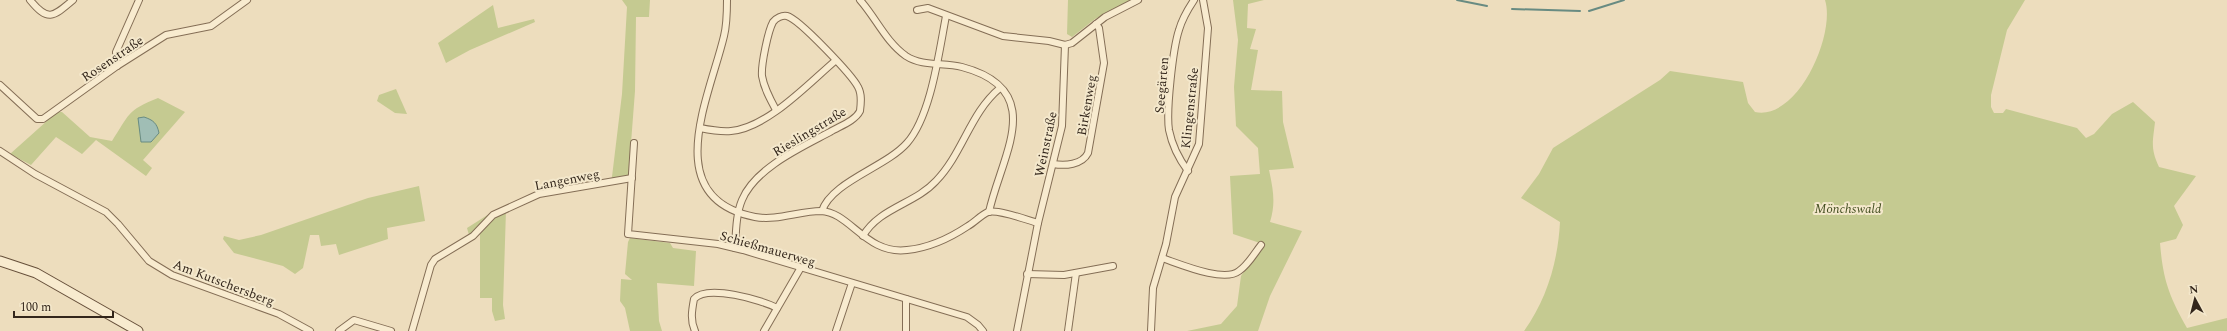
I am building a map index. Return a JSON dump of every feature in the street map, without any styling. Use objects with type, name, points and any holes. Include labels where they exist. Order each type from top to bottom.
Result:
[{"type":"street","points":[[30,0],[39,11],[47,16],[56,14],[73,0]]},
{"type":"street","points":[[117,66],[116,52],[139,0]]},
{"type":"street","name":"Rosenstraße","points":[[0,85],[39,119],[62,106],[117,66],[166,35],[211,26],[247,0]]},
{"type":"street","points":[[727,0],[725,34],[705,96],[700,128],[698,160],[703,182],[715,198],[739,212],[756,217],[769,218],[822,211],[844,222],[870,242],[892,250],[917,249],[951,236],[989,212],[997,212],[1038,223]]},
{"type":"street","points":[[860,0],[896,48],[907,57],[936,65],[958,66],[972,69],[987,77],[1000,88],[1009,100],[1012,109],[1013,124],[1011,142],[989,212]]},
{"type":"street","points":[[916,10],[928,8],[1003,36],[1049,41],[1065,46],[1072,43],[1096,24],[1122,7],[1138,0]]},
{"type":"street","name":"Seegärten","points":[[1188,171],[1175,150],[1171,138],[1169,120],[1176,40],[1183,19],[1194,0]]},
{"type":"street","name":"Klingenstraße","points":[[1151,331],[1153,288],[1162,258],[1175,197],[1195,156],[1200,136],[1208,28],[1203,0]]},
{"type":"street","name":"Rieslingstraße","points":[[735,248],[742,199],[750,187],[764,172],[787,156],[858,114],[861,104],[859,88],[796,20],[786,16],[776,19],[771,28],[762,74],[767,92],[776,110]]},
{"type":"street","points":[[822,211],[827,201],[840,189],[857,177],[892,157],[910,139],[924,112],[946,16]]},
{"type":"street","name":"Birkenweg","points":[[1053,164],[1070,164],[1078,162],[1085,158],[1088,153],[1104,63],[1099,28],[1096,24]]},
{"type":"street","name":"Weinstraße","points":[[1017,331],[1027,274],[1064,111],[1065,46]]},
{"type":"street","points":[[700,128],[718,132],[742,129],[776,110],[835,61]]},
{"type":"street","points":[[862,236],[876,220],[925,191],[936,181],[954,158],[982,105],[1000,88]]},
{"type":"street","name":"Schießmauerweg","points":[[634,143],[628,234],[735,248],[800,269],[967,317],[978,325],[983,331]]},
{"type":"street","name":"Am Kutschersberg","points":[[0,151],[35,174],[106,212],[118,224],[148,261],[172,275],[279,314],[310,331]]},
{"type":"street","name":"Langenweg","points":[[412,331],[431,265],[435,259],[473,236],[493,215],[539,194],[632,178]]},
{"type":"street","points":[[1162,258],[1210,273],[1228,276],[1239,271],[1261,245]]},
{"type":"street","points":[[0,261],[36,272],[138,331]]},
{"type":"street","points":[[1027,274],[1076,273],[1113,266]]},
{"type":"street","points":[[764,331],[800,269]]},
{"type":"street","points":[[1068,331],[1076,273]]},
{"type":"street","points":[[836,331],[852,283]]},
{"type":"street","points":[[695,331],[691,319],[692,309],[694,299],[702,293],[751,297],[777,308]]},
{"type":"street","points":[[906,299],[906,331]]},
{"type":"street","points":[[339,331],[354,320],[391,331]]},
{"type":"green space","points":[[622,0],[650,0],[649,17],[636,17],[635,91],[628,182],[611,185],[622,94],[627,7]]},
{"type":"green space","points":[[1068,0],[1132,0],[1095,19],[1072,37],[1067,34]]},
{"type":"green space","points":[[1233,0],[1264,0],[1248,4],[1247,28],[1256,29],[1250,49],[1258,50],[1251,90],[1282,91],[1283,122],[1294,168],[1269,170],[1273,190],[1273,209],[1270,222],[1302,231],[1270,296],[1258,331],[1187,331],[1221,324],[1237,306],[1241,276],[1263,244],[1233,234],[1230,176],[1260,174],[1258,148],[1236,126],[1234,87],[1238,40]]},
{"type":"green space","name":"Mönchswald","points":[[1825,0],[2025,0],[2007,30],[1991,95],[1991,107],[1994,113],[2003,113],[2006,109],[2077,128],[2086,138],[2094,134],[2112,114],[2133,102],[2155,122],[2153,149],[2159,167],[2196,176],[2174,206],[2183,225],[2176,239],[2160,243],[2165,278],[2171,297],[2187,328],[2227,318],[2227,331],[1524,331],[1539,306],[1550,279],[1557,251],[1560,222],[1521,198],[1539,174],[1553,148],[1660,80],[1670,71],[1743,82],[1748,103],[1755,112],[1771,111],[1786,103],[1799,89],[1810,72],[1819,53],[1825,33],[1827,15]]},
{"type":"green space","points":[[493,5],[498,28],[534,19],[535,22],[470,50],[446,63],[438,43]]},
{"type":"green space","points":[[396,89],[407,114],[395,113],[377,101],[379,95]]},
{"type":"green space","points":[[158,98],[185,112],[143,160],[152,168],[146,176],[96,140],[82,154],[56,137],[31,165],[10,154],[57,112],[62,112],[90,137],[112,141],[126,119],[134,110]]},
{"type":"green space","points":[[419,186],[425,221],[387,228],[388,239],[339,255],[336,244],[321,246],[319,235],[310,235],[303,268],[295,274],[283,266],[234,253],[223,239],[224,236],[239,240],[261,235],[368,198]]},
{"type":"green space","points":[[497,209],[506,210],[503,305],[505,319],[495,321],[492,311],[492,298],[480,298],[480,226],[469,235],[467,228]]},
{"type":"green space","points":[[630,238],[670,243],[673,248],[696,251],[694,286],[657,283],[659,321],[662,331],[630,331],[625,308],[620,301],[621,279],[632,280],[625,274],[628,242]]},
{"type":"water","points":[[144,117],[154,122],[159,133],[151,142],[141,142],[138,118]]},
{"type":"waterway","points":[[1457,0],[1487,6]]},
{"type":"waterway","points":[[1589,11],[1624,0]]},
{"type":"waterway","points":[[1512,9],[1580,11]]}]
